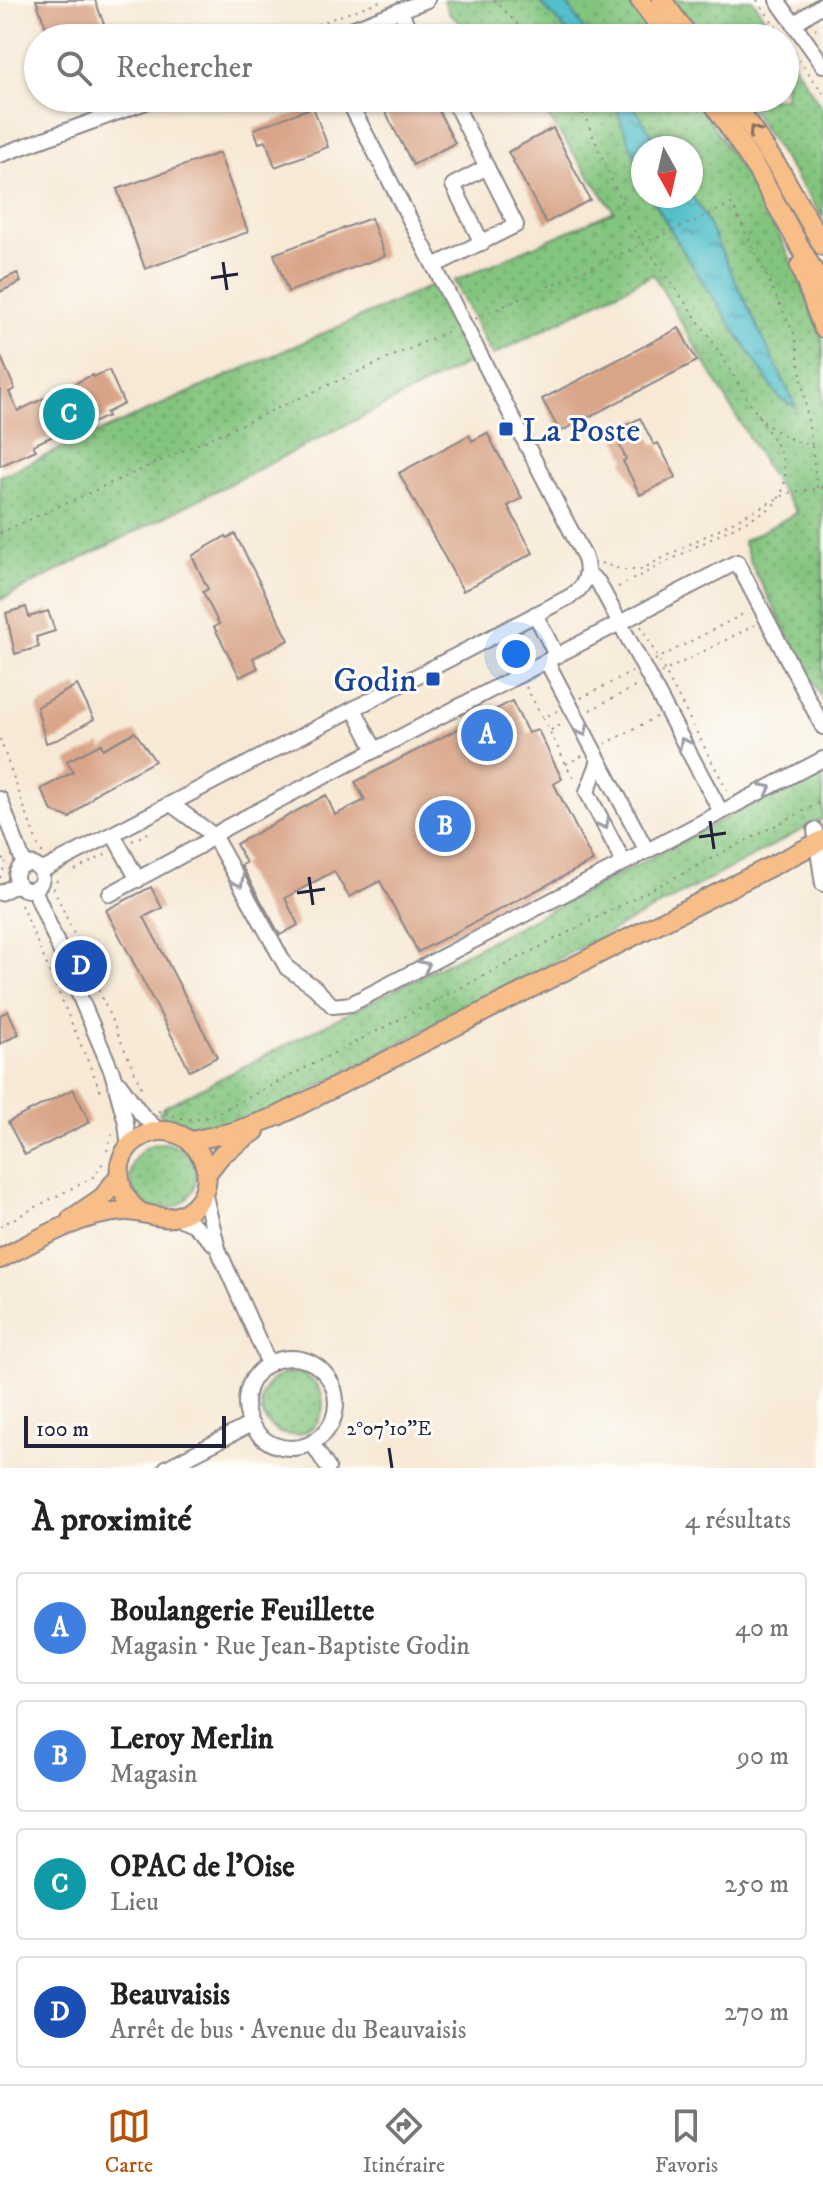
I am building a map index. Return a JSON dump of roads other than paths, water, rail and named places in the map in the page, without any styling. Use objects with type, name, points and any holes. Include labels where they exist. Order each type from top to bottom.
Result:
[{"type":"main road","points":[[640,0],[658,24]]},
{"type":"main road","points":[[662,0],[680,24]]},
{"type":"main road","points":[[719,112],[768,190],[823,288]]},
{"type":"main road","points":[[740,112],[823,230]]},
{"type":"main road","points":[[781,172],[823,246]]},
{"type":"main road","points":[[768,190],[823,328]]},
{"type":"main road","points":[[49,1234],[110,1213],[140,1212],[158,1218],[176,1217],[193,1207],[222,1154],[278,1116],[520,991],[563,965],[820,835]]},
{"type":"main road","points":[[191,1141],[233,1132],[278,1116]]},
{"type":"main road","points":[[0,1259],[49,1234],[103,1197],[119,1176],[122,1158],[142,1136],[159,1131],[176,1133],[191,1141],[202,1155],[205,1183]]},
{"type":"main road","points":[[119,1176],[127,1200],[140,1212]]},
{"type":"street","points":[[364,24],[427,0]]},
{"type":"street","points":[[777,0],[794,24],[823,4]]},
{"type":"street","points":[[400,10],[407,24]]},
{"type":"street","points":[[799,31],[823,65]]},
{"type":"street","points":[[0,155],[118,112]]},
{"type":"street","points":[[47,868],[24,864],[16,873],[18,884],[25,890],[34,889],[41,883],[47,868],[575,593],[583,584],[587,573],[584,556],[354,112]]},
{"type":"street","points":[[434,266],[516,225],[459,112]]},
{"type":"street","points":[[482,243],[453,185],[487,167]]},
{"type":"street","points":[[110,894],[199,846],[213,835],[737,562],[823,727]]},
{"type":"street","points":[[587,573],[598,582],[721,812]]},
{"type":"street","points":[[535,614],[596,755],[647,851]]},
{"type":"street","points":[[354,709],[375,750]]},
{"type":"street","points":[[596,755],[587,792],[624,863]]},
{"type":"street","points":[[171,804],[213,835],[282,962],[338,1007],[351,1004],[823,759]]},
{"type":"street","points":[[0,799],[24,864]]},
{"type":"street","points":[[113,834],[138,880]]},
{"type":"street","points":[[820,835],[823,884]]},
{"type":"street","points":[[0,893],[18,884]]},
{"type":"street","points":[[34,889],[112,1072],[126,1123],[129,1148]]},
{"type":"street","points":[[112,1072],[142,1115],[159,1131]]},
{"type":"street","points":[[205,1183],[218,1249],[269,1364]]},
{"type":"street","points":[[176,1217],[199,1229],[218,1249]]},
{"type":"street","points":[[287,1359],[306,1361],[330,1382],[335,1413],[327,1430],[312,1443],[292,1448],[278,1446],[265,1440],[251,1424],[246,1404],[248,1391],[254,1378],[269,1364],[287,1359]]},
{"type":"street","points":[[166,1468],[251,1424]]},
{"type":"street","points":[[312,1443],[328,1468]]},
{"type":"water","points":[[538,0],[565,0],[580,24],[560,24]]},
{"type":"water","points":[[618,112],[637,112],[653,136],[631,136],[631,146]]},
{"type":"water","points":[[658,208],[700,208],[796,407],[780,399]]},
{"type":"place","name":"OPAC de l'Oise","points":[[69,414]]},
{"type":"place","name":"La Poste","points":[[506,429]]},
{"type":"place","name":"Godin","points":[[433,679]]},
{"type":"place","name":"Boulangerie Feuillette","points":[[487,735]]},
{"type":"place","name":"Leroy Merlin","points":[[445,826]]},
{"type":"place","name":"Beauvaisis","points":[[81,966]]}]
